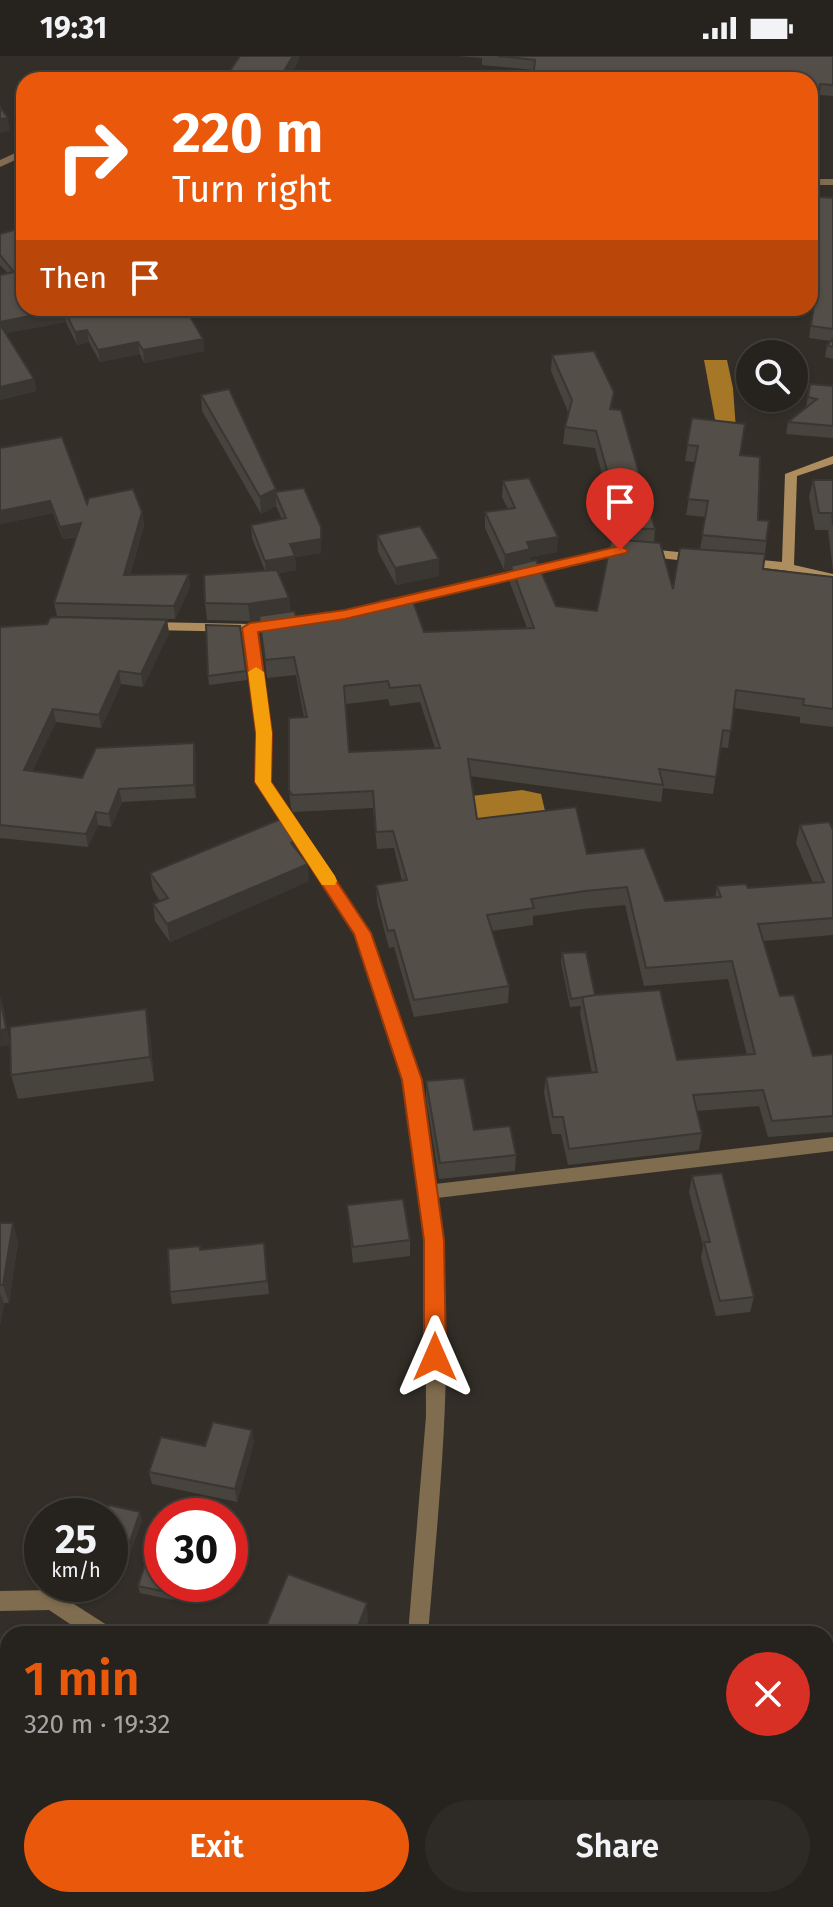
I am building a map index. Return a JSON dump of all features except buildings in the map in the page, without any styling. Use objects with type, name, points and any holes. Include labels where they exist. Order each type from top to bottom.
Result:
[{"type":"street","points":[[788,567],[791,474],[833,460]]},
{"type":"street","points":[[329,617],[620,550],[712,559]]},
{"type":"street","points":[[727,561],[788,567],[833,578]]},
{"type":"street","points":[[136,626],[250,628],[297,621]]},
{"type":"street","points":[[250,628],[264,733],[263,782],[362,933],[412,1080],[434,1240],[436,1416],[419,1626]]},
{"type":"street","points":[[428,1192],[833,1144]]},
{"type":"street","points":[[0,1601],[52,1600],[91,1626]]},
{"type":"shaded area","points":[[704,360],[727,360],[736,430],[717,430]]},
{"type":"shaded area","points":[[522,790],[541,794],[546,815],[470,828],[463,797]]},
{"type":"slow traffic","points":[[256,672],[264,733],[263,782],[328,881]]},
{"type":"route","points":[[435,1357],[434,1240],[412,1080],[362,933],[263,782],[264,733],[250,628],[345,615],[620,550]]}]
